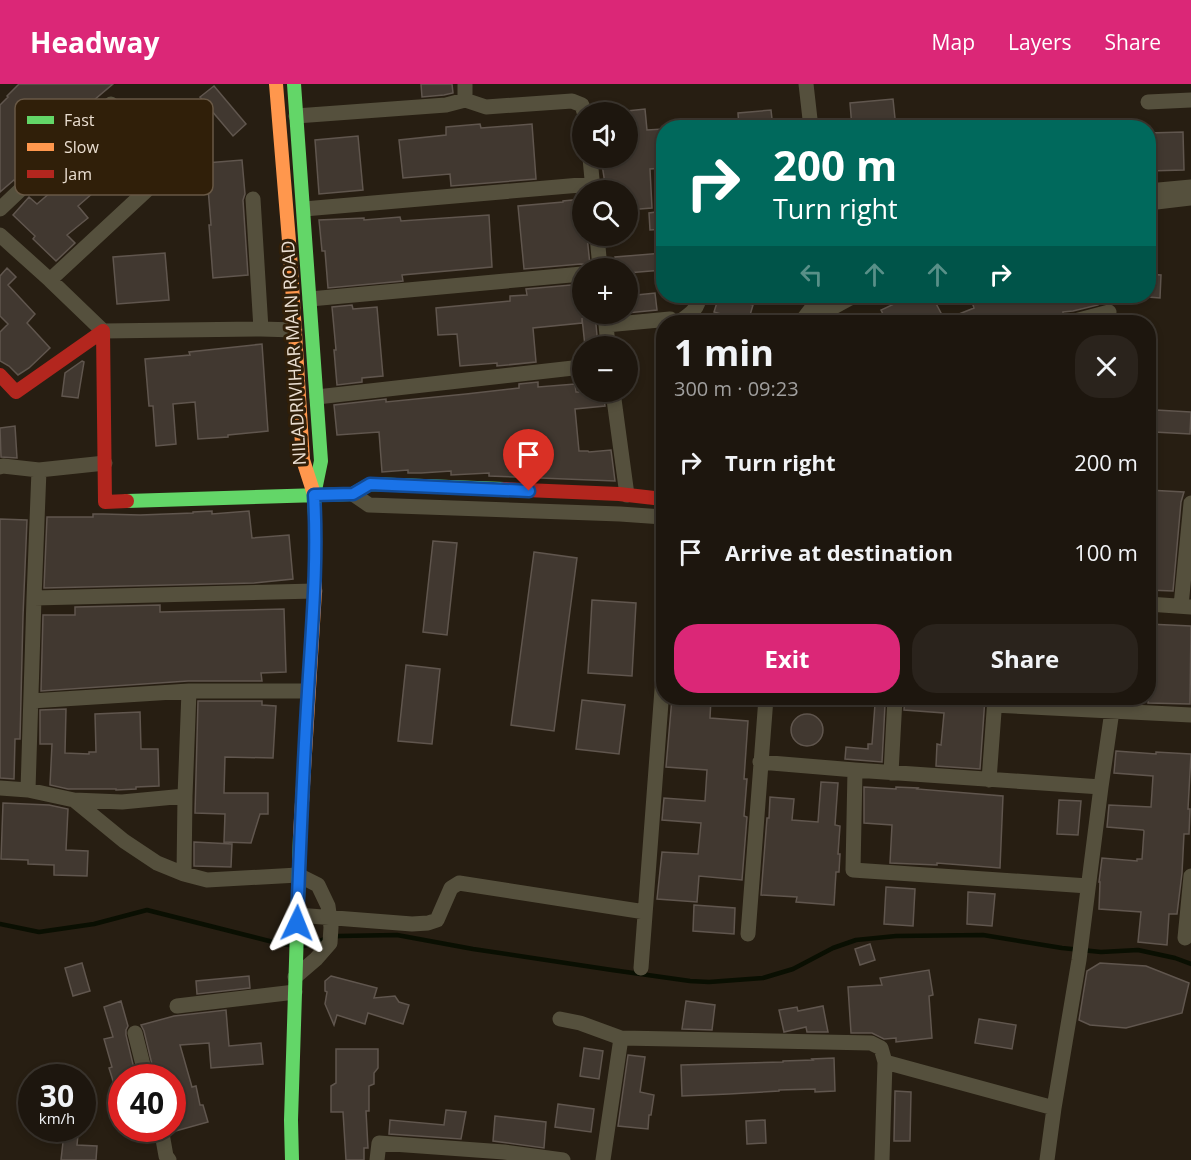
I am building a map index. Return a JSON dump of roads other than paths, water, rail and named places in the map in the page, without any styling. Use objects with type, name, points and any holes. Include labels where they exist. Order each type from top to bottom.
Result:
[{"type":"street","points":[[276,84],[290,253],[303,460],[314,495]]},
{"type":"street","name":"NILADRIVIHAR MAIN ROAD","points":[[292,1160],[291,1120],[298,875],[315,591],[314,495],[321,461],[294,84]]},
{"type":"street","points":[[806,84],[810,120]]},
{"type":"street","points":[[296,116],[446,105],[465,92],[486,107],[574,102]]},
{"type":"street","points":[[1148,102],[1191,99]]},
{"type":"street","points":[[1156,190],[1191,187]]},
{"type":"street","points":[[304,210],[572,189]]},
{"type":"street","points":[[0,209],[15,195]]},
{"type":"street","points":[[51,280],[142,195]]},
{"type":"street","points":[[1156,202],[1191,198]]},
{"type":"street","points":[[253,199],[261,329]]},
{"type":"street","points":[[0,235],[51,280],[103,331],[105,502],[353,494],[370,484],[656,498]]},
{"type":"street","points":[[310,299],[572,275]]},
{"type":"street","points":[[690,315],[694,312],[698,303]]},
{"type":"street","points":[[806,315],[817,303]]},
{"type":"street","points":[[826,315],[841,303]]},
{"type":"street","points":[[638,319],[656,319]]},
{"type":"street","points":[[0,375],[16,392],[103,331],[295,330]]},
{"type":"street","points":[[317,397],[572,368]]},
{"type":"street","points":[[614,402],[627,495]]},
{"type":"street","points":[[0,467],[39,470],[105,464]]},
{"type":"street","points":[[28,790],[39,470]]},
{"type":"street","points":[[353,494],[369,505],[656,517]]},
{"type":"street","points":[[1156,605],[1186,607],[1191,502]]},
{"type":"street","points":[[34,598],[315,591]]},
{"type":"street","points":[[31,701],[189,692],[308,691]]},
{"type":"street","points":[[184,874],[189,692]]},
{"type":"street","points":[[641,968],[661,705]]},
{"type":"street","points":[[748,934],[765,705]]},
{"type":"street","points":[[891,772],[895,705]]},
{"type":"street","points":[[989,780],[994,705]]},
{"type":"street","points":[[1041,705],[1191,716]]},
{"type":"street","points":[[1047,1160],[1079,960],[1112,711]]},
{"type":"street","points":[[760,762],[1101,787]]},
{"type":"street","points":[[855,770],[853,870],[1088,886]]},
{"type":"street","points":[[0,788],[28,790],[74,800],[122,802],[185,796]]},
{"type":"street","points":[[74,800],[148,858],[184,874],[207,880],[298,875],[318,885],[328,906],[331,927],[330,943],[295,985],[177,1006]]},
{"type":"street","points":[[297,919],[330,918],[412,924],[428,923],[437,920],[451,888],[459,883],[645,912]]},
{"type":"street","points":[[1185,938],[1191,887]]},
{"type":"street","points":[[560,1019],[580,1023],[621,1038],[872,1043],[880,1048],[885,1062],[882,1160]]},
{"type":"street","points":[[135,1033],[143,1064]]},
{"type":"street","points":[[603,1160],[621,1038]]},
{"type":"street","points":[[885,1062],[1054,1108]]},
{"type":"street","points":[[164,1142],[169,1160]]},
{"type":"street","points":[[377,1160],[379,1143],[504,1152],[562,1160]]},
{"type":"waterway","points":[[0,924],[39,932],[94,924],[147,910],[289,945]]},
{"type":"waterway","points":[[301,946],[339,936],[397,935],[612,970],[709,982],[763,978],[793,969],[833,948],[856,940],[896,936],[983,935],[1101,952],[1138,950],[1191,964]]}]
